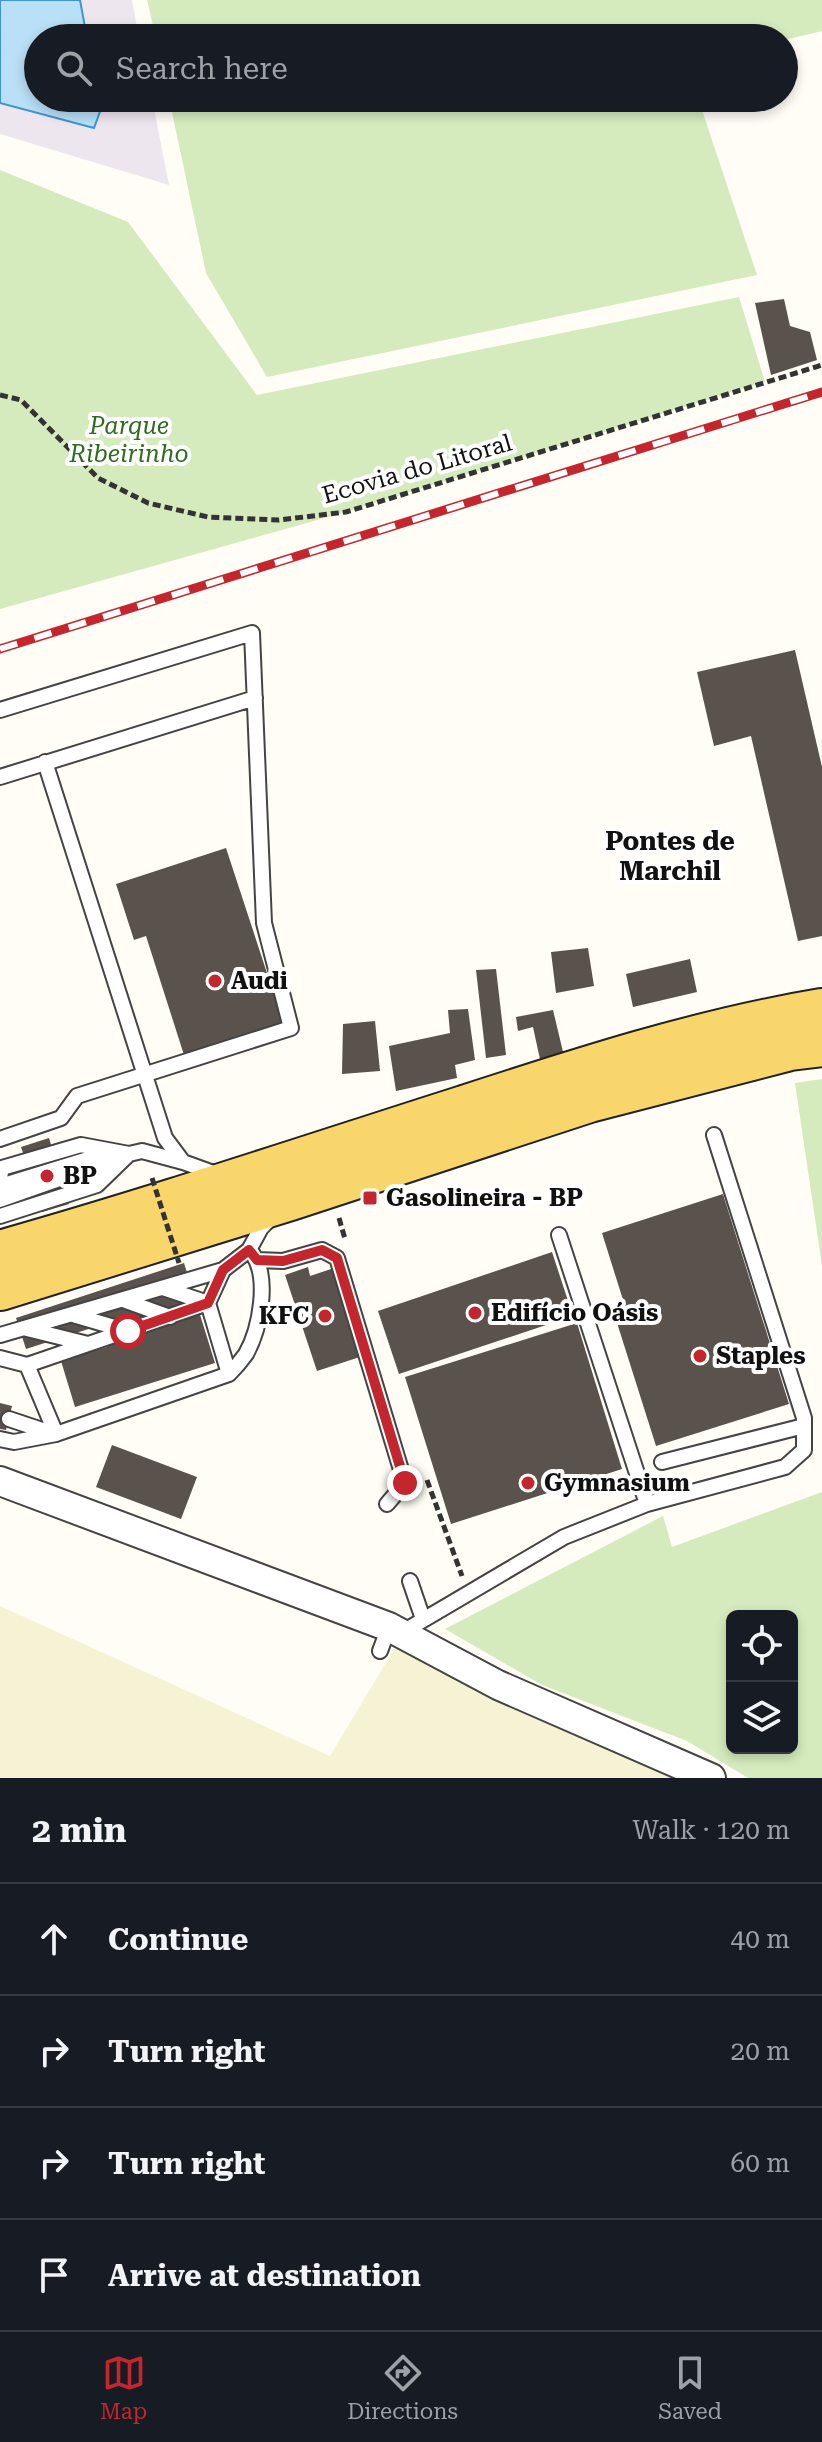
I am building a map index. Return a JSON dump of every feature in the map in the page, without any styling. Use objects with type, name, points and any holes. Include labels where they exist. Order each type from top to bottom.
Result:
[{"type":"main road","points":[[0,1253],[548,1081],[694,1040],[822,1011]]},
{"type":"main road","points":[[0,1288],[290,1198],[589,1100],[790,1048],[822,1044]]},
{"type":"street","points":[[0,1481],[339,1600],[498,1685],[711,1778]]},
{"type":"lane","points":[[0,710],[252,633],[264,923],[291,1028],[77,1096],[61,1118],[0,1139]]},
{"type":"lane","points":[[0,777],[255,698]]},
{"type":"lane","points":[[45,762],[165,1138],[183,1162]]},
{"type":"lane","points":[[398,1632],[564,1537],[647,1504],[785,1467],[804,1450],[804,1418],[714,1135]]},
{"type":"lane","points":[[0,1177],[2,1168],[81,1145],[129,1154]]},
{"type":"lane","points":[[0,1186],[85,1160],[142,1151],[210,1173],[242,1179]]},
{"type":"lane","points":[[0,1200],[129,1154]]},
{"type":"lane","points":[[0,1216],[97,1185],[129,1154]]},
{"type":"lane","points":[[0,1439],[14,1442],[56,1434],[229,1374],[246,1354],[261,1310],[253,1255],[261,1228],[290,1198]]},
{"type":"lane","points":[[559,1235],[647,1504]]},
{"type":"lane","points":[[0,1335],[223,1270],[253,1255],[283,1261],[322,1250],[337,1258],[405,1483],[387,1504]]},
{"type":"lane","points":[[223,1270],[208,1303],[229,1374]]},
{"type":"lane","points":[[162,1288],[208,1303]]},
{"type":"lane","points":[[122,1300],[170,1317]]},
{"type":"lane","points":[[0,1358],[27,1365],[208,1303]]},
{"type":"lane","points":[[73,1314],[128,1331]]},
{"type":"lane","points":[[27,1329],[88,1344]]},
{"type":"lane","points":[[27,1365],[56,1434]]},
{"type":"lane","points":[[9,1419],[56,1434]]},
{"type":"lane","points":[[662,1462],[804,1426]]},
{"type":"lane","points":[[398,1632],[410,1581]]},
{"type":"path","name":"Ecovia do Litoral","points":[[0,395],[21,400],[98,478],[148,503],[208,517],[279,520],[346,512],[822,365]]},
{"type":"path","points":[[152,1178],[179,1263]]},
{"type":"shaded area","points":[[0,0],[132,0],[136,24],[24,24],[24,112],[155,112],[169,185],[0,134]]},
{"type":"shaded area","points":[[0,1606],[330,1756],[396,1646],[684,1778],[0,1778]]},
{"type":"green space","points":[[147,0],[822,0],[822,31],[798,37],[798,24],[153,24]]},
{"type":"green space","points":[[172,112],[703,112],[757,275],[267,377],[206,273]]},
{"type":"green space","name":"Parque Ribeirinho","points":[[0,170],[128,222],[257,395],[739,297],[765,382],[346,512],[0,609]]},
{"type":"green space","points":[[822,1079],[822,1266],[795,1083]]},
{"type":"green space","points":[[822,1492],[822,1778],[748,1778],[687,1741],[542,1685],[445,1629],[663,1516],[672,1547]]},
{"type":"water","points":[[0,0],[80,0],[84,24],[24,24],[24,109],[0,103]]},
{"type":"water","points":[[34,112],[100,112],[94,128]]},
{"type":"building","points":[[784,299],[790,326],[810,332],[817,360],[771,375],[755,303]]},
{"type":"building","points":[[795,650],[822,767],[822,936],[798,941],[751,736],[714,746],[697,672]]},
{"type":"building","name":"Audi","points":[[226,848],[283,1022],[184,1055],[146,936],[134,940],[116,884]]},
{"type":"building","points":[[588,948],[594,986],[556,993],[551,952]]},
{"type":"building","points":[[690,959],[697,992],[633,1007],[626,974]]},
{"type":"building","points":[[496,969],[506,1055],[486,1058],[476,970]]},
{"type":"building","points":[[468,1009],[475,1060],[455,1065],[457,1078],[396,1091],[389,1046],[450,1033],[448,1010]]},
{"type":"building","points":[[553,1010],[564,1056],[541,1064],[533,1027],[518,1031],[516,1017]]},
{"type":"building","points":[[375,1021],[380,1071],[342,1074],[343,1024]]},
{"type":"building","points":[[49,1138],[69,1204],[42,1212],[31,1177],[0,1188],[0,1172],[27,1164],[21,1147]]},
{"type":"building","name":"Staples","points":[[723,1194],[789,1404],[656,1446],[612,1307],[624,1303],[602,1233]]},
{"type":"building","name":"Edifício Oásis","points":[[552,1252],[573,1316],[399,1374],[378,1311]]},
{"type":"building","points":[[184,1263],[215,1363],[75,1407],[61,1361],[107,1347],[101,1325],[26,1349],[16,1318]]},
{"type":"building","name":"KFC","points":[[308,1267],[310,1276],[337,1267],[366,1355],[317,1371],[285,1275]]},
{"type":"building","points":[[577,1323],[622,1469],[451,1524],[405,1377]]},
{"type":"building","points":[[0,1403],[12,1406],[6,1430],[0,1429]]},
{"type":"building","points":[[112,1445],[197,1477],[181,1519],[96,1487]]},
{"type":"railway","points":[[0,649],[822,392]]},
{"type":"place","name":"Audi","points":[[215,981]]},
{"type":"place","name":"BP","points":[[47,1176]]},
{"type":"place","name":"Gasolineira - BP","points":[[370,1198]]},
{"type":"place","name":"Edifício Oásis","points":[[475,1313]]},
{"type":"place","name":"KFC","points":[[325,1316]]},
{"type":"place","name":"Staples","points":[[700,1356]]},
{"type":"place","name":"Gymnasium","points":[[528,1483]]},
{"type":"district","name":"Pontes de Marchil","points":[[670,856]]},
{"type":"route","points":[[128,1331],[208,1303],[223,1270],[249,1250],[257,1260],[283,1261],[322,1250],[337,1258],[405,1483]]}]
